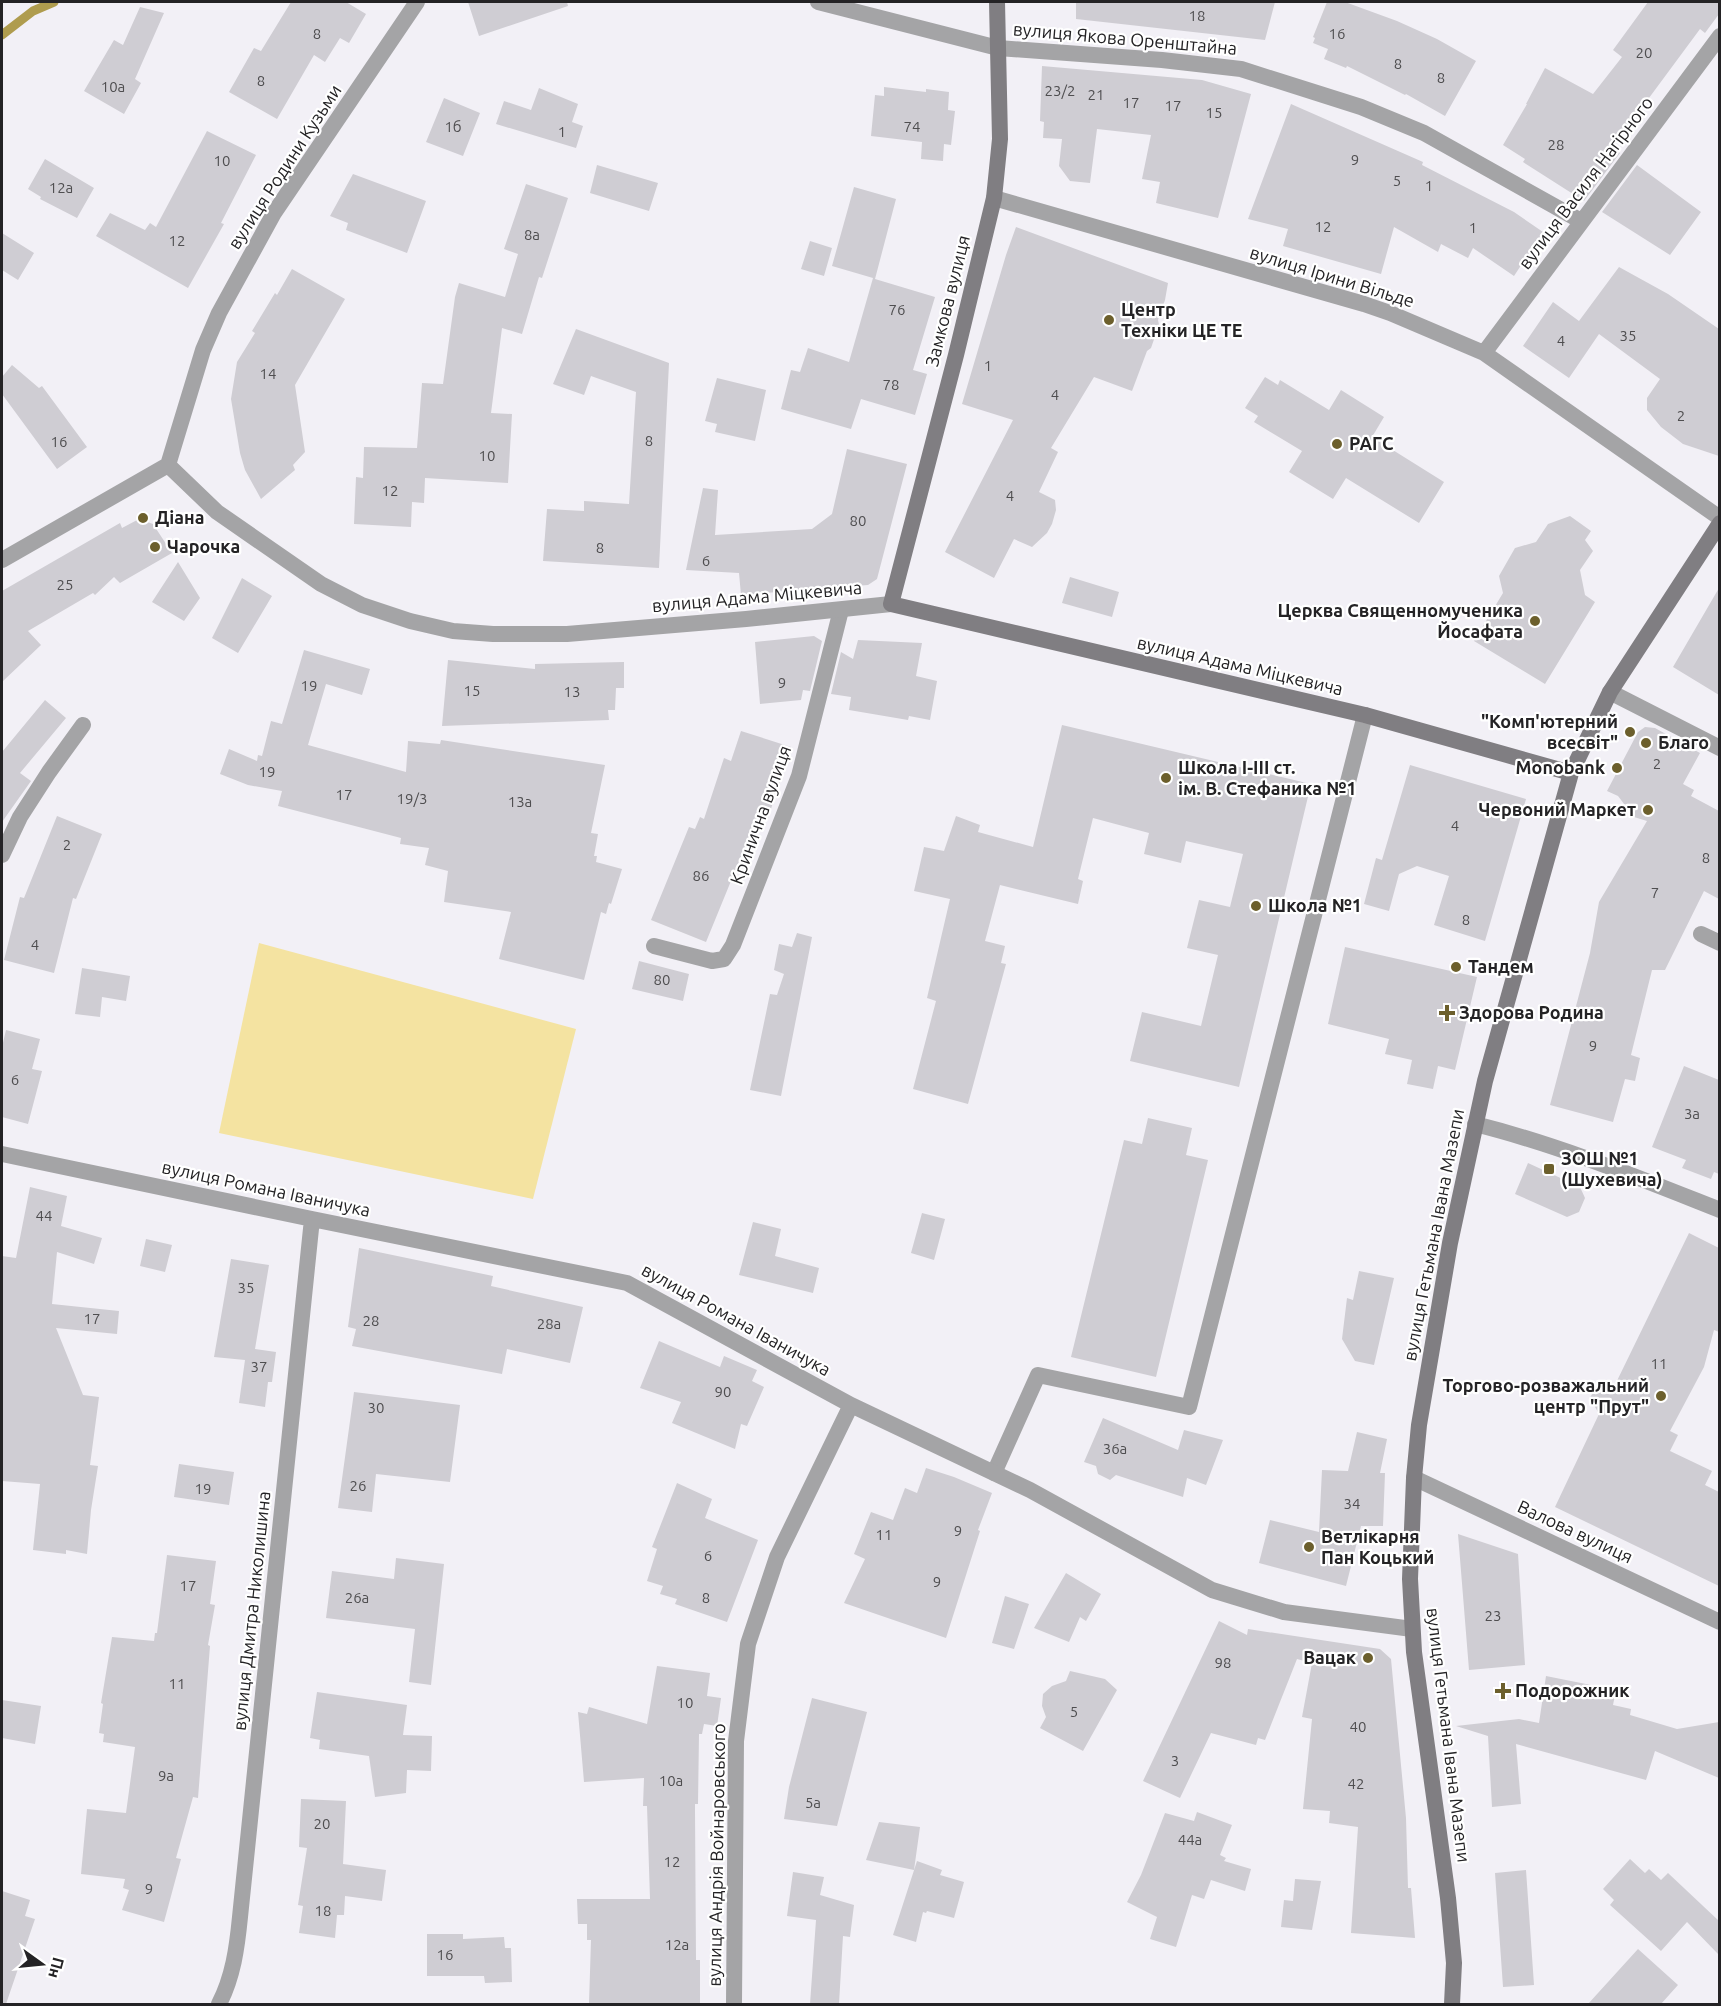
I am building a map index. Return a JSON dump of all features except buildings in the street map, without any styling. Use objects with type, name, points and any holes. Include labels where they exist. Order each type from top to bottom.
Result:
[{"type":"main road","name":"Замкова вулиця","points":[[891,604],[956,355],[993,198],[1000,139],[997,2]]},
{"type":"main road","name":"вулиця Гетьмана Івана Мазепи","points":[[1452,2004],[1454,1963],[1449,1898],[1412,1629],[1410,1579],[1414,1478],[1419,1425],[1450,1243],[1485,1081],[1571,773],[1610,692],[1719,523]]},
{"type":"main road","name":"вулиця Адама Міцкевича","points":[[891,604],[1365,715],[1571,773]]},
{"type":"street","name":"вулиця Родини Кузьми","points":[[168,465],[203,350],[219,313],[274,213],[417,2]]},
{"type":"street","name":"вулиця Якова Оренштайна","points":[[818,2],[998,48],[1162,60],[1241,69],[1361,108],[1424,133],[1581,221]]},
{"type":"street","name":"вулиця Василя Нагірного","points":[[1484,353],[1719,36]]},
{"type":"street","name":"вулиця Ірини Вільде","points":[[993,198],[1364,304],[1484,353],[1719,518]]},
{"type":"street","points":[[2,560],[168,465]]},
{"type":"street","name":"вулиця Адама Міцкевича","points":[[168,465],[217,512],[321,584],[362,605],[410,621],[453,631],[494,634],[567,634],[891,604]]},
{"type":"street","name":"Кринична вулиця","points":[[654,946],[712,961],[724,959],[734,945],[799,776],[841,610]]},
{"type":"street","points":[[1610,692],[1719,748]]},
{"type":"street","points":[[994,1473],[1038,1376],[1189,1407],[1365,715]]},
{"type":"street","points":[[2,855],[20,817],[83,725]]},
{"type":"street","points":[[1701,934],[1719,943]]},
{"type":"street","points":[[1475,1124],[1556,1148],[1719,1210]]},
{"type":"street","name":"вулиця Романа Іваничука","points":[[2,1154],[312,1220],[627,1282],[851,1405],[1030,1490],[1212,1590],[1284,1612],[1412,1629]]},
{"type":"street","name":"вулиця Дмитра Николишина","points":[[219,2004],[229,1981],[238,1939],[312,1220]]},
{"type":"street","name":"вулиця Андрія Войнаровського","points":[[734,2004],[736,1741],[748,1644],[777,1557],[851,1405]]},
{"type":"street","name":"Валова вулиця","points":[[1414,1478],[1719,1622]]},
{"type":"shaded area","points":[[259,943],[576,1029],[533,1199],[219,1133]]},
{"type":"waterway","points":[[2,35],[33,11],[54,2]]},
{"type":"place","name":"Центр Техніки ЦЕ ТЕ","points":[[1109,320]]},
{"type":"place","name":"РАГС","points":[[1337,444]]},
{"type":"place","name":"Діана","points":[[143,518]]},
{"type":"place","name":"Чарочка","points":[[155,547]]},
{"type":"place","name":"Церква Священномученика Йосафата","points":[[1535,621]]},
{"type":"place","name":"\"Комп'ютерний всесвіт\"","points":[[1630,732]]},
{"type":"place","name":"Благо","points":[[1646,743]]},
{"type":"place","name":"Monobank","points":[[1617,768]]},
{"type":"place","name":"Школа I-III ст. ім. В. Стефаника №1","points":[[1166,778]]},
{"type":"place","name":"Червоний Маркет","points":[[1648,810]]},
{"type":"place","name":"Школа №1","points":[[1256,906]]},
{"type":"place","name":"Тандем","points":[[1456,967]]},
{"type":"place","name":"Здорова Родина","points":[[1447,1013]]},
{"type":"place","name":"ЗОШ №1 (Шухевича)","points":[[1549,1169]]},
{"type":"place","name":"Торгово-розважальний центр \"Прут\"","points":[[1661,1396]]},
{"type":"place","name":"Ветлікарня Пан Коцький","points":[[1309,1547]]},
{"type":"place","name":"Вацак","points":[[1368,1658]]},
{"type":"place","name":"Подорожник","points":[[1503,1691]]}]
